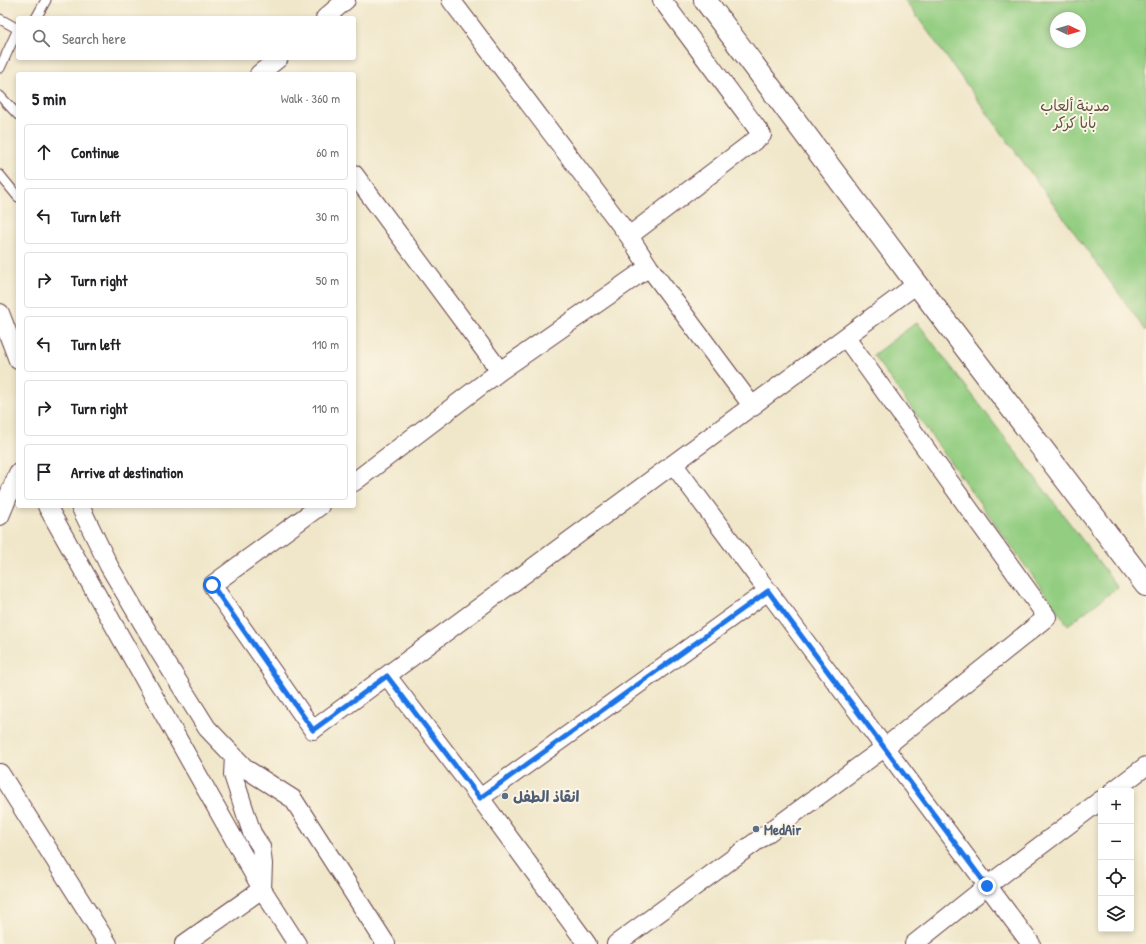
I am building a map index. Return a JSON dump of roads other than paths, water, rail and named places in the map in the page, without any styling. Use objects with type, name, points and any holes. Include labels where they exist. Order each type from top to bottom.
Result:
[{"type":"main road","points":[[710,2],[917,284],[1146,585]]},
{"type":"street","points":[[327,16],[346,0]]},
{"type":"street","points":[[451,0],[629,236],[649,267],[753,407]]},
{"type":"street","points":[[629,236],[762,135],[662,0]]},
{"type":"street","points":[[356,177],[500,371]]},
{"type":"street","points":[[357,473],[649,267]]},
{"type":"street","points":[[317,508],[212,585],[313,730],[753,407],[917,284]]},
{"type":"street","points":[[0,314],[16,355]]},
{"type":"street","points":[[616,944],[884,748],[1047,618],[846,338]]},
{"type":"street","points":[[674,465],[1031,944]]},
{"type":"street","points":[[0,516],[16,479]]},
{"type":"street","points":[[48,508],[262,889],[297,944]]},
{"type":"street","points":[[81,508],[109,566],[159,651],[207,728],[246,769],[293,798],[386,944]]},
{"type":"street","points":[[480,798],[768,591]]},
{"type":"street","points":[[387,676],[480,798],[587,944]]},
{"type":"street","points":[[234,756],[233,775],[252,832],[261,847],[263,864],[262,889]]},
{"type":"street","points":[[1117,788],[1146,766]]},
{"type":"street","points":[[0,773],[108,944]]},
{"type":"street","points":[[914,944],[987,886],[1098,802]]},
{"type":"street","points":[[184,944],[262,889]]},
{"type":"lane","points":[[37,16],[46,0]]},
{"type":"lane","points":[[0,19],[16,28]]},
{"type":"lane","points":[[0,68],[16,33]]},
{"type":"lane","points":[[0,96],[16,113]]},
{"type":"lane","points":[[0,174],[16,194]]},
{"type":"place","name":"انقاذ الطفل","points":[[505,796]]},
{"type":"place","name":"MedAir","points":[[756,829]]},
{"type":"park label","name":"مدينة ألعاب بابا كركر","points":[[1075,114]]}]
